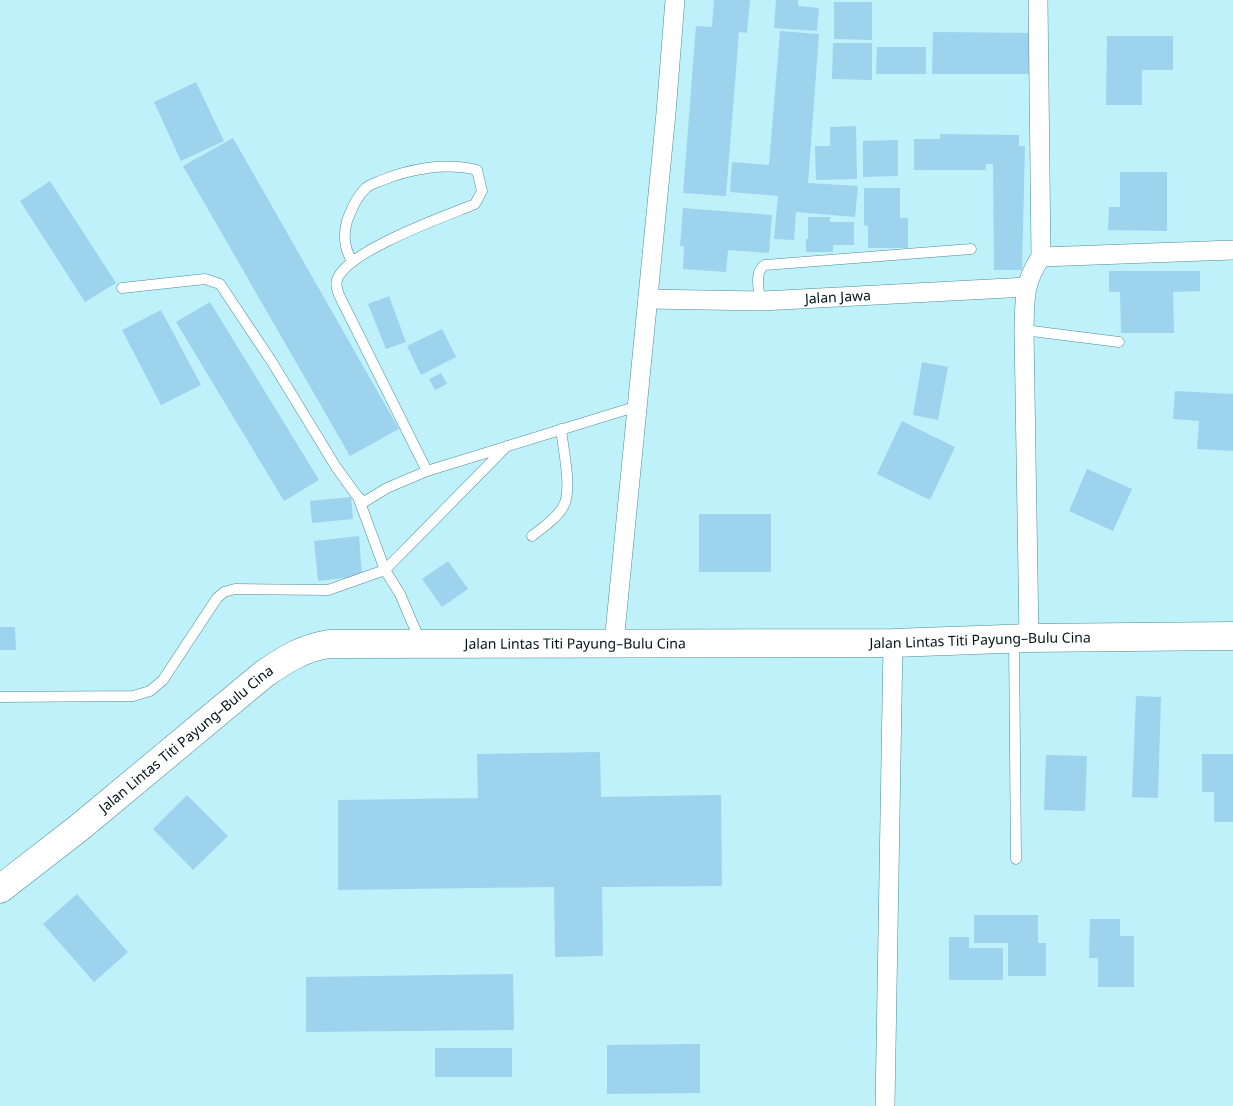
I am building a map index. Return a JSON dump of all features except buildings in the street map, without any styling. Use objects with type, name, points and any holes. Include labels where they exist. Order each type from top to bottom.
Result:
[{"type":"main road","name":"Jalan Lintas Titi Payung–Bulu Cina","points":[[0,889],[80,827],[264,674],[294,655],[311,648],[330,644],[893,643],[1233,636]]},
{"type":"street","points":[[614,643],[638,406],[675,0]]},
{"type":"street","points":[[1022,639],[1024,330],[1026,287],[1029,276],[1041,257],[1038,0]]},
{"type":"street","points":[[1041,257],[1233,250]]},
{"type":"street","name":"Jalan Jawa","points":[[648,299],[760,301],[1026,287]]},
{"type":"street","points":[[885,1106],[893,643]]},
{"type":"lane","points":[[352,261],[344,242],[346,226],[355,203],[367,187],[400,173],[437,168],[465,167],[477,170],[482,191],[475,204],[390,240],[352,261],[337,279],[337,290],[427,471]]},
{"type":"lane","points":[[760,301],[758,273],[761,267],[765,265],[971,249]]},
{"type":"lane","points":[[122,288],[206,279],[220,284],[272,362],[336,467],[357,496],[364,502],[387,488],[427,471],[638,406]]},
{"type":"lane","points":[[1024,330],[1119,342]]},
{"type":"lane","points":[[532,536],[559,512],[567,499],[561,430]]},
{"type":"lane","points":[[0,698],[133,696],[150,690],[163,680],[217,598],[224,592],[235,589],[328,590],[385,570],[508,446]]},
{"type":"lane","points":[[357,496],[385,570],[400,594],[422,644]]},
{"type":"lane","points":[[1016,859],[1022,639]]}]
